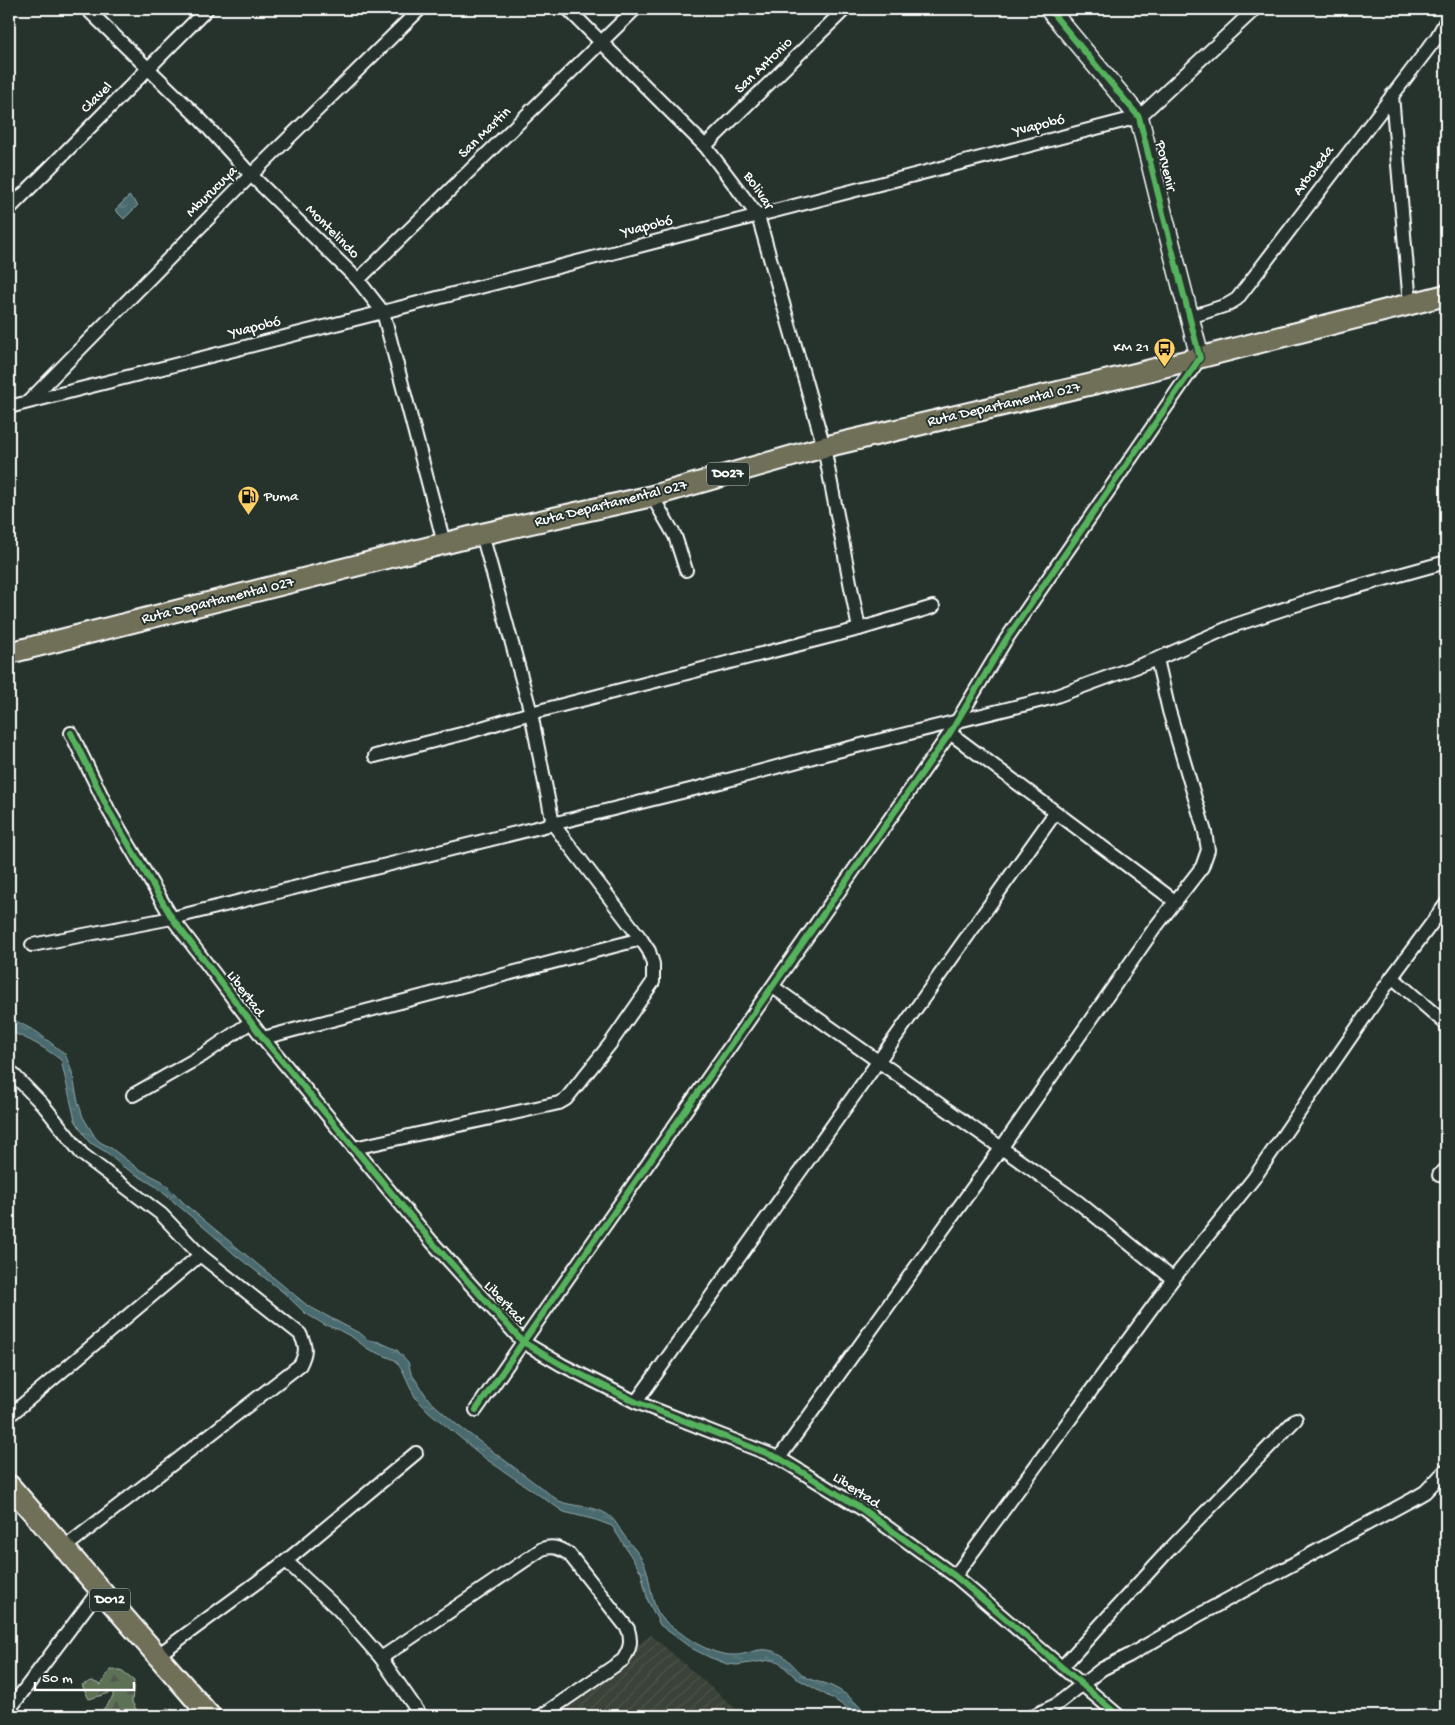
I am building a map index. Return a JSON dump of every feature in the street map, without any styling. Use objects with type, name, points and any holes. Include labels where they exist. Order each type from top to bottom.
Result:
[{"type":"main road","name":"Ruta Departamental 027","points":[[9,653],[444,543],[652,496],[824,447],[1200,358],[1446,295]]},
{"type":"main road","name":"D012","points":[[9,1485],[210,1716]]},
{"type":"street","name":"Montelindo","points":[[87,9],[200,119],[251,175],[358,280],[383,312],[444,543]]},
{"type":"street","name":"Clavel","points":[[9,209],[207,9]]},
{"type":"street","name":"Mburucuya","points":[[29,401],[251,175],[420,9]]},
{"type":"street","name":"Bolivar","points":[[568,9],[705,146],[758,216],[824,447],[859,628]]},
{"type":"street","name":"San Martin","points":[[358,280],[635,9]]},
{"type":"street","name":"San Antonio","points":[[705,146],[845,9]]},
{"type":"street","name":"Yvapobó","points":[[9,407],[1139,117],[1255,9]]},
{"type":"street","name":"Porvenir","points":[[1056,11],[1139,117],[1200,358]]},
{"type":"street","name":"Arboleda","points":[[1190,317],[1227,305],[1237,299],[1437,37],[1446,21]]},
{"type":"street","points":[[1392,95],[1410,304]]},
{"type":"street","points":[[476,1410],[950,734],[1005,641],[1200,358]]},
{"type":"street","points":[[652,496],[675,536],[686,570]]},
{"type":"street","points":[[354,1148],[559,1103],[566,1099],[610,1044],[652,982],[653,964],[649,951],[553,824],[530,713],[482,534]]},
{"type":"street","points":[[32,945],[172,918],[702,787],[957,720],[1051,698],[1157,659],[1235,625],[1320,596],[1446,562]]},
{"type":"street","points":[[376,756],[465,733],[530,713],[933,607]]},
{"type":"street","points":[[779,1458],[1002,1147],[1154,929],[1202,868],[1208,850],[1205,832],[1169,711],[1157,659]]},
{"type":"street","name":"Libertad","points":[[71,733],[109,811],[172,918],[263,1038],[354,1148],[432,1242],[523,1342],[580,1374],[636,1402],[779,1458],[862,1509],[955,1576],[1120,1716]]},
{"type":"street","points":[[950,734],[1176,902]]},
{"type":"street","points":[[636,1402],[1055,813]]},
{"type":"street","points":[[955,1576],[1173,1279],[1254,1178],[1392,978],[1446,904]]},
{"type":"street","points":[[263,1038],[641,939]]},
{"type":"street","points":[[1392,978],[1446,1024]]},
{"type":"street","points":[[773,986],[1078,1202],[1173,1279]]},
{"type":"street","points":[[133,1095],[203,1055],[251,1022]]},
{"type":"street","points":[[9,1070],[44,1106],[82,1154],[161,1214],[200,1255],[300,1334],[306,1344],[306,1353],[300,1365],[64,1548]]},
{"type":"street","points":[[9,1416],[200,1255]]},
{"type":"street","points":[[1063,1666],[1168,1551],[1296,1419]]},
{"type":"street","points":[[158,1655],[286,1561],[416,1453]]},
{"type":"street","points":[[1033,1716],[1056,1705],[1102,1669],[1425,1492],[1446,1470]]},
{"type":"street","points":[[380,1658],[542,1549],[559,1547],[569,1554],[593,1584],[628,1629],[631,1639],[629,1650],[623,1660],[541,1716]]},
{"type":"street","points":[[286,1561],[339,1610],[380,1658],[421,1716]]},
{"type":"street","points":[[10,1705],[100,1589]]},
{"type":"shaded area","points":[[651,1635],[744,1716],[540,1716]]},
{"type":"green space","points":[[110,1670],[120,1670],[134,1681],[132,1702],[140,1716],[98,1716],[113,1697],[113,1692],[89,1699],[82,1685],[92,1681],[101,1685]]},
{"type":"green space","points":[[167,1708],[191,1716],[156,1716]]},
{"type":"water","points":[[129,196],[138,205],[124,219],[115,210]]},
{"type":"water","points":[[9,1020],[16,1021],[37,1032],[65,1054],[72,1072],[83,1117],[100,1142],[137,1168],[162,1181],[188,1207],[308,1306],[361,1334],[368,1340],[379,1342],[397,1350],[408,1362],[411,1373],[429,1400],[456,1424],[559,1501],[598,1510],[610,1517],[644,1563],[658,1613],[667,1623],[697,1644],[722,1654],[739,1655],[764,1650],[775,1652],[786,1658],[808,1678],[829,1685],[845,1694],[867,1716],[855,1716],[835,1700],[796,1678],[779,1662],[771,1660],[737,1665],[727,1664],[691,1648],[660,1625],[648,1601],[641,1572],[612,1526],[564,1512],[486,1459],[428,1411],[415,1397],[402,1369],[395,1360],[368,1349],[352,1337],[325,1325],[305,1313],[283,1292],[234,1254],[155,1186],[122,1166],[106,1152],[89,1142],[75,1120],[61,1060],[24,1037],[9,1031]]},
{"type":"cycle path","points":[[476,1410],[950,733],[1005,641],[1200,358],[1139,117],[1049,9]]},
{"type":"cycle path","points":[[71,733],[109,811],[172,918],[263,1038],[432,1242],[523,1342],[562,1365],[636,1402],[779,1458],[862,1509],[955,1576],[1119,1716]]},
{"type":"place","name":"KM 21","points":[[1165,367]]},
{"type":"place","name":"Puma","points":[[248,516]]}]
